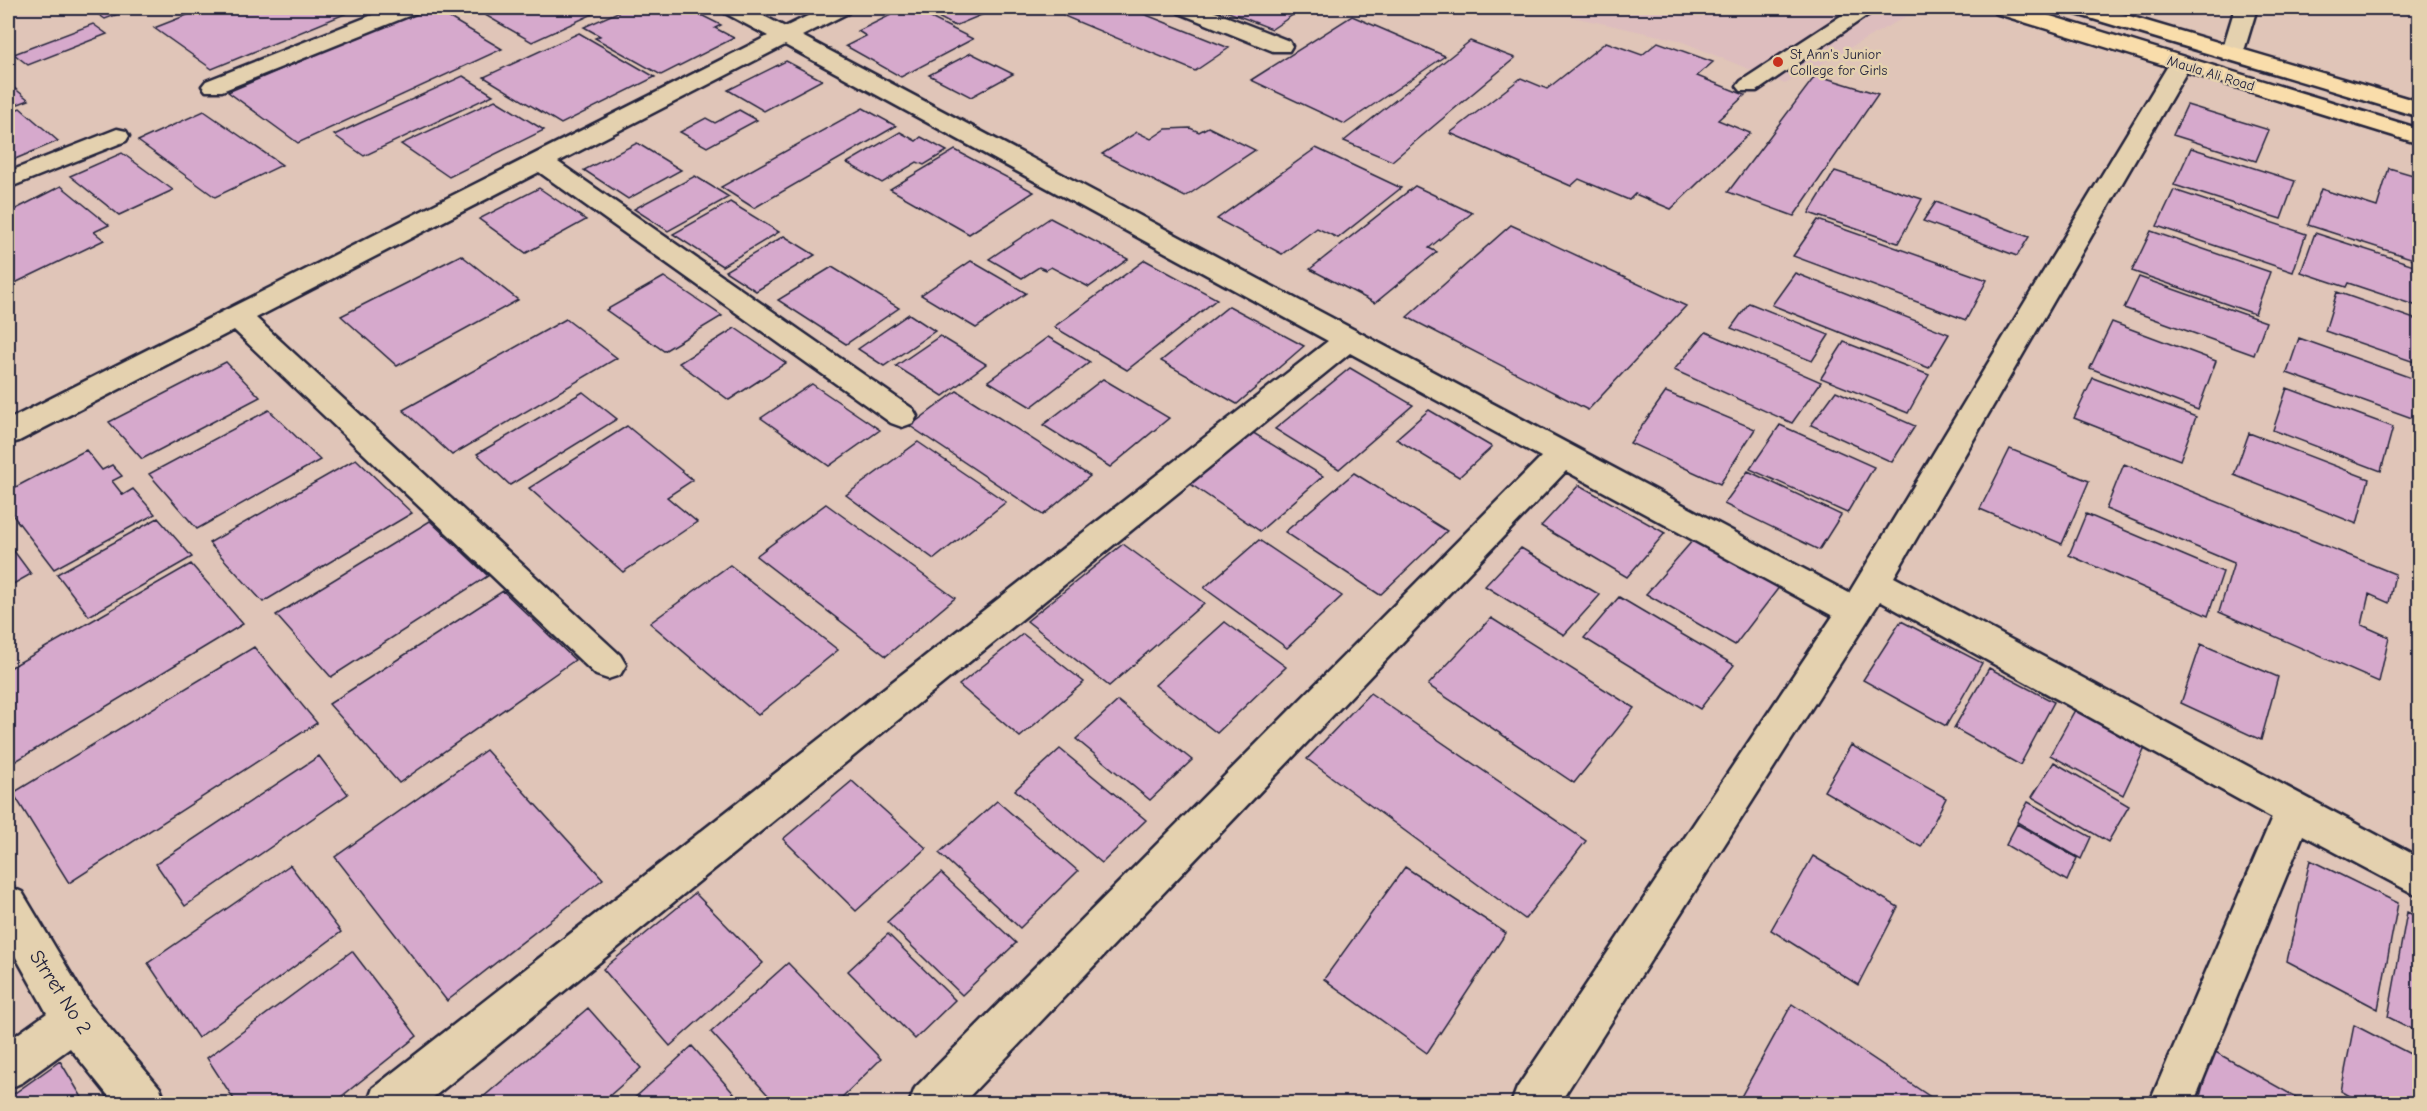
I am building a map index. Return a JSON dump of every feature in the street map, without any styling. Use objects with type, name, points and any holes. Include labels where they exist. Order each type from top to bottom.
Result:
[{"type":"main road","name":"Maula Ali Road","points":[[2003,8],[2420,137]]},
{"type":"main road","name":"Maula Ali Road","points":[[2081,8],[2420,110]]},
{"type":"street","points":[[214,86],[408,8]]},
{"type":"street","points":[[734,8],[1348,340],[1564,453],[1853,611]]},
{"type":"street","points":[[8,433],[840,8]]},
{"type":"street","points":[[1187,8],[1281,46]]},
{"type":"street","points":[[1749,86],[1867,8]]},
{"type":"street","points":[[2232,54],[2246,8]]},
{"type":"street","points":[[1533,1104],[1874,582],[2180,64]]},
{"type":"street","points":[[8,181],[117,136]]},
{"type":"street","points":[[539,161],[902,416]]},
{"type":"street","points":[[236,316],[608,665]]},
{"type":"street","points":[[388,1104],[1348,340]]},
{"type":"street","points":[[931,1104],[1564,453]]},
{"type":"street","points":[[1874,582],[2420,879]]},
{"type":"street","points":[[2171,1104],[2294,810]]},
{"type":"street","name":"Strret No 2","points":[[8,905],[74,1019],[144,1104]]},
{"type":"street","points":[[8,1067],[74,1019]]},
{"type":"shaded area","name":"St Ann's Junior College for Girls","points":[[1532,8],[1921,8],[1785,84],[1678,40]]},
{"type":"building","points":[[89,8],[134,8],[105,19]]},
{"type":"building","points":[[205,8],[359,8],[212,69],[154,28]]},
{"type":"building","points":[[425,8],[433,8],[502,49],[298,143],[228,92]]},
{"type":"building","points":[[473,8],[581,8],[593,14],[532,42]]},
{"type":"building","points":[[627,8],[687,8],[721,25],[715,28],[734,38],[661,75],[595,38],[600,36],[584,27]]},
{"type":"building","points":[[905,8],[911,8],[973,39],[901,77],[846,46],[866,36],[858,31]]},
{"type":"building","points":[[921,8],[998,8],[955,26]]},
{"type":"building","points":[[1078,8],[1129,8],[1229,48],[1195,71],[1064,16]]},
{"type":"building","points":[[1218,8],[1303,8],[1272,29]]},
{"type":"building","points":[[1352,16],[1445,56],[1345,124],[1251,80]]},
{"type":"building","points":[[93,24],[107,34],[28,65],[14,54]]},
{"type":"building","points":[[579,33],[655,77],[561,124],[484,77]]},
{"type":"building","points":[[1470,41],[1515,58],[1392,161],[1344,141]]},
{"type":"building","points":[[1606,42],[1642,55],[1658,42],[1713,62],[1697,76],[1745,95],[1718,120],[1750,133],[1671,209],[1635,194],[1629,200],[1579,179],[1571,186],[1450,133],[1521,78],[1547,89]]},
{"type":"building","points":[[971,53],[1013,74],[971,97],[929,75]]},
{"type":"building","points":[[786,61],[822,80],[764,111],[728,90]]},
{"type":"building","points":[[1816,75],[1878,94],[1794,216],[1728,192]]},
{"type":"building","points":[[463,76],[493,95],[364,156],[334,135]]},
{"type":"building","points":[[8,83],[29,100],[8,108]]},
{"type":"building","points":[[495,100],[544,130],[449,177],[401,144]]},
{"type":"building","points":[[2187,105],[2269,130],[2256,161],[2173,135]]},
{"type":"building","points":[[20,108],[58,141],[8,162],[8,113]]},
{"type":"building","points":[[863,108],[896,126],[754,208],[721,187]]},
{"type":"building","points":[[739,110],[757,120],[707,147],[680,132],[706,118],[715,123]]},
{"type":"building","points":[[204,111],[282,165],[215,197],[138,141]]},
{"type":"building","points":[[1208,127],[1255,150],[1185,197],[1102,154],[1137,132],[1151,139],[1166,129],[1190,128],[1199,132]]},
{"type":"building","points":[[900,132],[916,141],[921,137],[947,151],[924,165],[917,162],[882,183],[847,163]]},
{"type":"building","points":[[637,143],[681,170],[628,199],[584,170]]},
{"type":"building","points":[[1316,148],[1401,188],[1338,238],[1317,228],[1282,254],[1217,219]]},
{"type":"building","points":[[2191,148],[2295,181],[2281,219],[2174,185]]},
{"type":"building","points":[[955,150],[1034,192],[969,234],[890,189]]},
{"type":"building","points":[[122,153],[173,190],[119,215],[70,176]]},
{"type":"building","points":[[2389,168],[2420,177],[2420,261],[2308,225],[2321,189],[2377,207]]},
{"type":"building","points":[[1835,171],[1922,199],[1898,243],[1809,213]]},
{"type":"building","points":[[695,176],[729,197],[668,231],[634,209]]},
{"type":"building","points":[[61,186],[109,225],[94,232],[104,240],[15,283],[8,276],[8,213]]},
{"type":"building","points":[[1415,186],[1472,213],[1429,248],[1437,252],[1375,303],[1310,269]]},
{"type":"building","points":[[539,188],[586,220],[526,253],[479,219]]},
{"type":"building","points":[[2174,190],[2306,234],[2293,272],[2157,226]]},
{"type":"building","points":[[730,202],[779,232],[722,266],[673,234]]},
{"type":"building","points":[[1936,202],[2029,237],[2017,256],[1923,221]]},
{"type":"building","points":[[1050,218],[1128,259],[1089,287],[1051,267],[1046,270],[1039,267],[1022,278],[989,259]]},
{"type":"building","points":[[1818,220],[1987,280],[1966,320],[1793,256]]},
{"type":"building","points":[[1511,225],[1686,306],[1588,410],[1407,317]]},
{"type":"building","points":[[2151,231],[2270,272],[2255,314],[2132,271]]},
{"type":"building","points":[[2315,233],[2420,267],[2420,307],[2348,283],[2346,287],[2301,272]]},
{"type":"building","points":[[784,236],[815,255],[756,291],[725,271]]},
{"type":"building","points":[[461,255],[518,300],[397,366],[341,316]]},
{"type":"building","points":[[1145,260],[1217,299],[1127,370],[1054,327]]},
{"type":"building","points":[[971,261],[1026,293],[976,328],[921,295]]},
{"type":"building","points":[[832,267],[899,308],[846,344],[778,300]]},
{"type":"building","points":[[1795,273],[1949,334],[1929,368],[1772,305]]},
{"type":"building","points":[[664,277],[722,316],[664,351],[606,310]]},
{"type":"building","points":[[2139,277],[2266,322],[2254,355],[2124,308]]},
{"type":"building","points":[[2337,292],[2420,321],[2420,364],[2325,331]]},
{"type":"building","points":[[1749,303],[1829,335],[1812,361],[1731,328]]},
{"type":"building","points":[[1229,306],[1304,346],[1237,404],[1161,361]]},
{"type":"building","points":[[909,314],[935,331],[884,366],[858,349]]},
{"type":"building","points":[[566,319],[617,358],[452,455],[403,410]]},
{"type":"building","points":[[2112,322],[2216,361],[2198,410],[2090,368]]},
{"type":"building","points":[[735,328],[786,363],[729,400],[679,363]]},
{"type":"building","points":[[1706,332],[1821,382],[1792,423],[1674,370]]},
{"type":"building","points":[[940,336],[986,364],[943,396],[896,366]]},
{"type":"building","points":[[1048,337],[1090,362],[1031,407],[988,381]]},
{"type":"building","points":[[2299,338],[2420,381],[2412,418],[2287,373]]},
{"type":"building","points":[[1844,342],[1929,375],[1908,413],[1821,378]]},
{"type":"building","points":[[226,362],[260,397],[142,459],[109,422]]},
{"type":"building","points":[[1350,368],[1413,405],[1339,469],[1275,429]]},
{"type":"building","points":[[2093,378],[2196,417],[2180,460],[2074,418]]},
{"type":"building","points":[[1103,379],[1169,418],[1110,467],[1043,425]]},
{"type":"building","points":[[812,384],[880,430],[829,466],[761,418]]},
{"type":"building","points":[[2287,388],[2393,427],[2381,471],[2273,430]]},
{"type":"building","points":[[957,391],[1090,476],[1043,515],[910,426]]},
{"type":"building","points":[[1836,391],[1915,426],[1892,462],[1811,425]]},
{"type":"building","points":[[583,392],[617,419],[510,485],[477,454]]},
{"type":"building","points":[[1666,392],[1755,429],[1720,484],[1630,443]]},
{"type":"building","points":[[269,410],[320,460],[197,529],[149,474]]},
{"type":"building","points":[[1429,410],[1492,447],[1459,477],[1396,439]]},
{"type":"building","points":[[1780,425],[1874,467],[1847,513],[1750,469]]},
{"type":"building","points":[[627,426],[693,480],[667,497],[697,522],[623,572],[529,488]]},
{"type":"building","points":[[1247,429],[1323,476],[1260,531],[1183,479]]},
{"type":"building","points":[[2249,433],[2369,479],[2357,524],[2234,475]]},
{"type":"building","points":[[918,442],[1006,502],[934,559],[846,495]]},
{"type":"building","points":[[2010,449],[2089,481],[2062,544],[1980,509]]},
{"type":"building","points":[[86,450],[102,470],[112,465],[122,476],[112,481],[123,495],[133,489],[155,514],[54,569],[8,509],[8,491]]},
{"type":"building","points":[[356,459],[412,513],[263,602],[209,543]]},
{"type":"building","points":[[2124,464],[2395,574],[2389,603],[2369,594],[2362,625],[2389,637],[2379,682],[2219,612],[2234,563],[2106,509]]},
{"type":"building","points":[[1748,471],[1841,515],[1819,550],[1724,504]]},
{"type":"building","points":[[1354,473],[1447,531],[1380,595],[1285,532]]},
{"type":"building","points":[[1579,485],[1665,533],[1627,577],[1541,526]]},
{"type":"building","points":[[826,504],[955,598],[886,656],[756,556]]},
{"type":"building","points":[[2086,514],[2223,572],[2208,616],[2069,555]]},
{"type":"building","points":[[158,518],[192,557],[89,616],[57,574]]},
{"type":"building","points":[[430,521],[488,576],[331,677],[276,615]]},
{"type":"building","points":[[1694,539],[1780,586],[1735,645],[1646,594]]},
{"type":"building","points":[[1259,540],[1342,596],[1287,648],[1204,588]]},
{"type":"building","points":[[8,543],[31,574],[8,587]]},
{"type":"building","points":[[1123,544],[1204,603],[1109,686],[1027,621]]},
{"type":"building","points":[[1521,548],[1600,595],[1564,635],[1485,586]]},
{"type":"building","points":[[191,564],[243,624],[11,764],[8,759],[8,669]]},
{"type":"building","points":[[730,565],[838,650],[758,715],[650,623]]},
{"type":"building","points":[[503,591],[575,660],[399,783],[329,704]]},
{"type":"building","points":[[1619,597],[1734,665],[1700,709],[1584,638]]},
{"type":"building","points":[[1491,618],[1634,708],[1574,783],[1428,685]]},
{"type":"building","points":[[1901,621],[1982,663],[1946,726],[1863,680]]},
{"type":"building","points":[[1225,622],[1286,667],[1217,733],[1155,685]]},
{"type":"building","points":[[1023,634],[1084,682],[1020,737],[959,685]]},
{"type":"building","points":[[2201,644],[2278,677],[2261,740],[2181,703]]},
{"type":"building","points":[[254,647],[317,723],[69,883],[13,793]]},
{"type":"building","points":[[1989,668],[2054,702],[2020,765],[1954,728]]},
{"type":"building","points":[[1370,693],[1586,841],[1525,919],[1307,759]]},
{"type":"building","points":[[1118,701],[1192,760],[1150,800],[1076,739]]},
{"type":"building","points":[[2075,710],[2145,748],[2123,795],[2050,755]]},
{"type":"building","points":[[1851,745],[1946,798],[1921,847],[1824,791]]},
{"type":"building","points":[[1060,749],[1146,820],[1102,863],[1015,790]]},
{"type":"building","points":[[486,750],[603,879],[447,1001],[335,857]]},
{"type":"building","points":[[319,756],[348,794],[185,906],[156,864]]},
{"type":"building","points":[[2054,762],[2129,806],[2108,842],[2032,797]]},
{"type":"building","points":[[852,781],[926,848],[856,911],[783,839]]},
{"type":"building","points":[[997,801],[1078,871],[1020,928],[939,853]]},
{"type":"building","points":[[2028,802],[2091,837],[2081,859],[2017,822]]},
{"type":"building","points":[[2017,824],[2077,858],[2067,881],[2006,845]]},
{"type":"building","points":[[1813,856],[1898,907],[1858,985],[1771,930]]},
{"type":"building","points":[[2310,860],[2398,903],[2378,1009],[2287,961]]},
{"type":"building","points":[[290,865],[341,932],[198,1038],[148,963]]},
{"type":"building","points":[[1405,867],[1506,933],[1427,1053],[1324,979]]},
{"type":"building","points":[[941,873],[1016,943],[962,995],[887,922]]},
{"type":"building","points":[[695,893],[763,963],[670,1046],[603,969]]},
{"type":"building","points":[[2407,912],[2420,918],[2420,1033],[2388,1017]]},
{"type":"building","points":[[888,934],[955,1000],[915,1039],[848,971]]},
{"type":"building","points":[[352,951],[417,1036],[332,1104],[237,1104],[207,1058]]},
{"type":"building","points":[[788,963],[881,1059],[835,1104],[776,1104],[711,1032]]},
{"type":"building","points":[[1792,1004],[1941,1104],[1737,1104]]},
{"type":"building","points":[[588,1008],[641,1068],[600,1104],[475,1104]]},
{"type":"building","points":[[2354,1025],[2420,1059],[2420,1104],[2364,1104],[2341,1091]]},
{"type":"building","points":[[692,1046],[743,1104],[628,1104]]},
{"type":"building","points":[[2212,1050],[2308,1104],[2198,1104]]},
{"type":"building","points":[[60,1061],[86,1104],[8,1104],[8,1098]]},
{"type":"place","name":"St Ann's Junior College for Girls","points":[[1778,62]]}]
